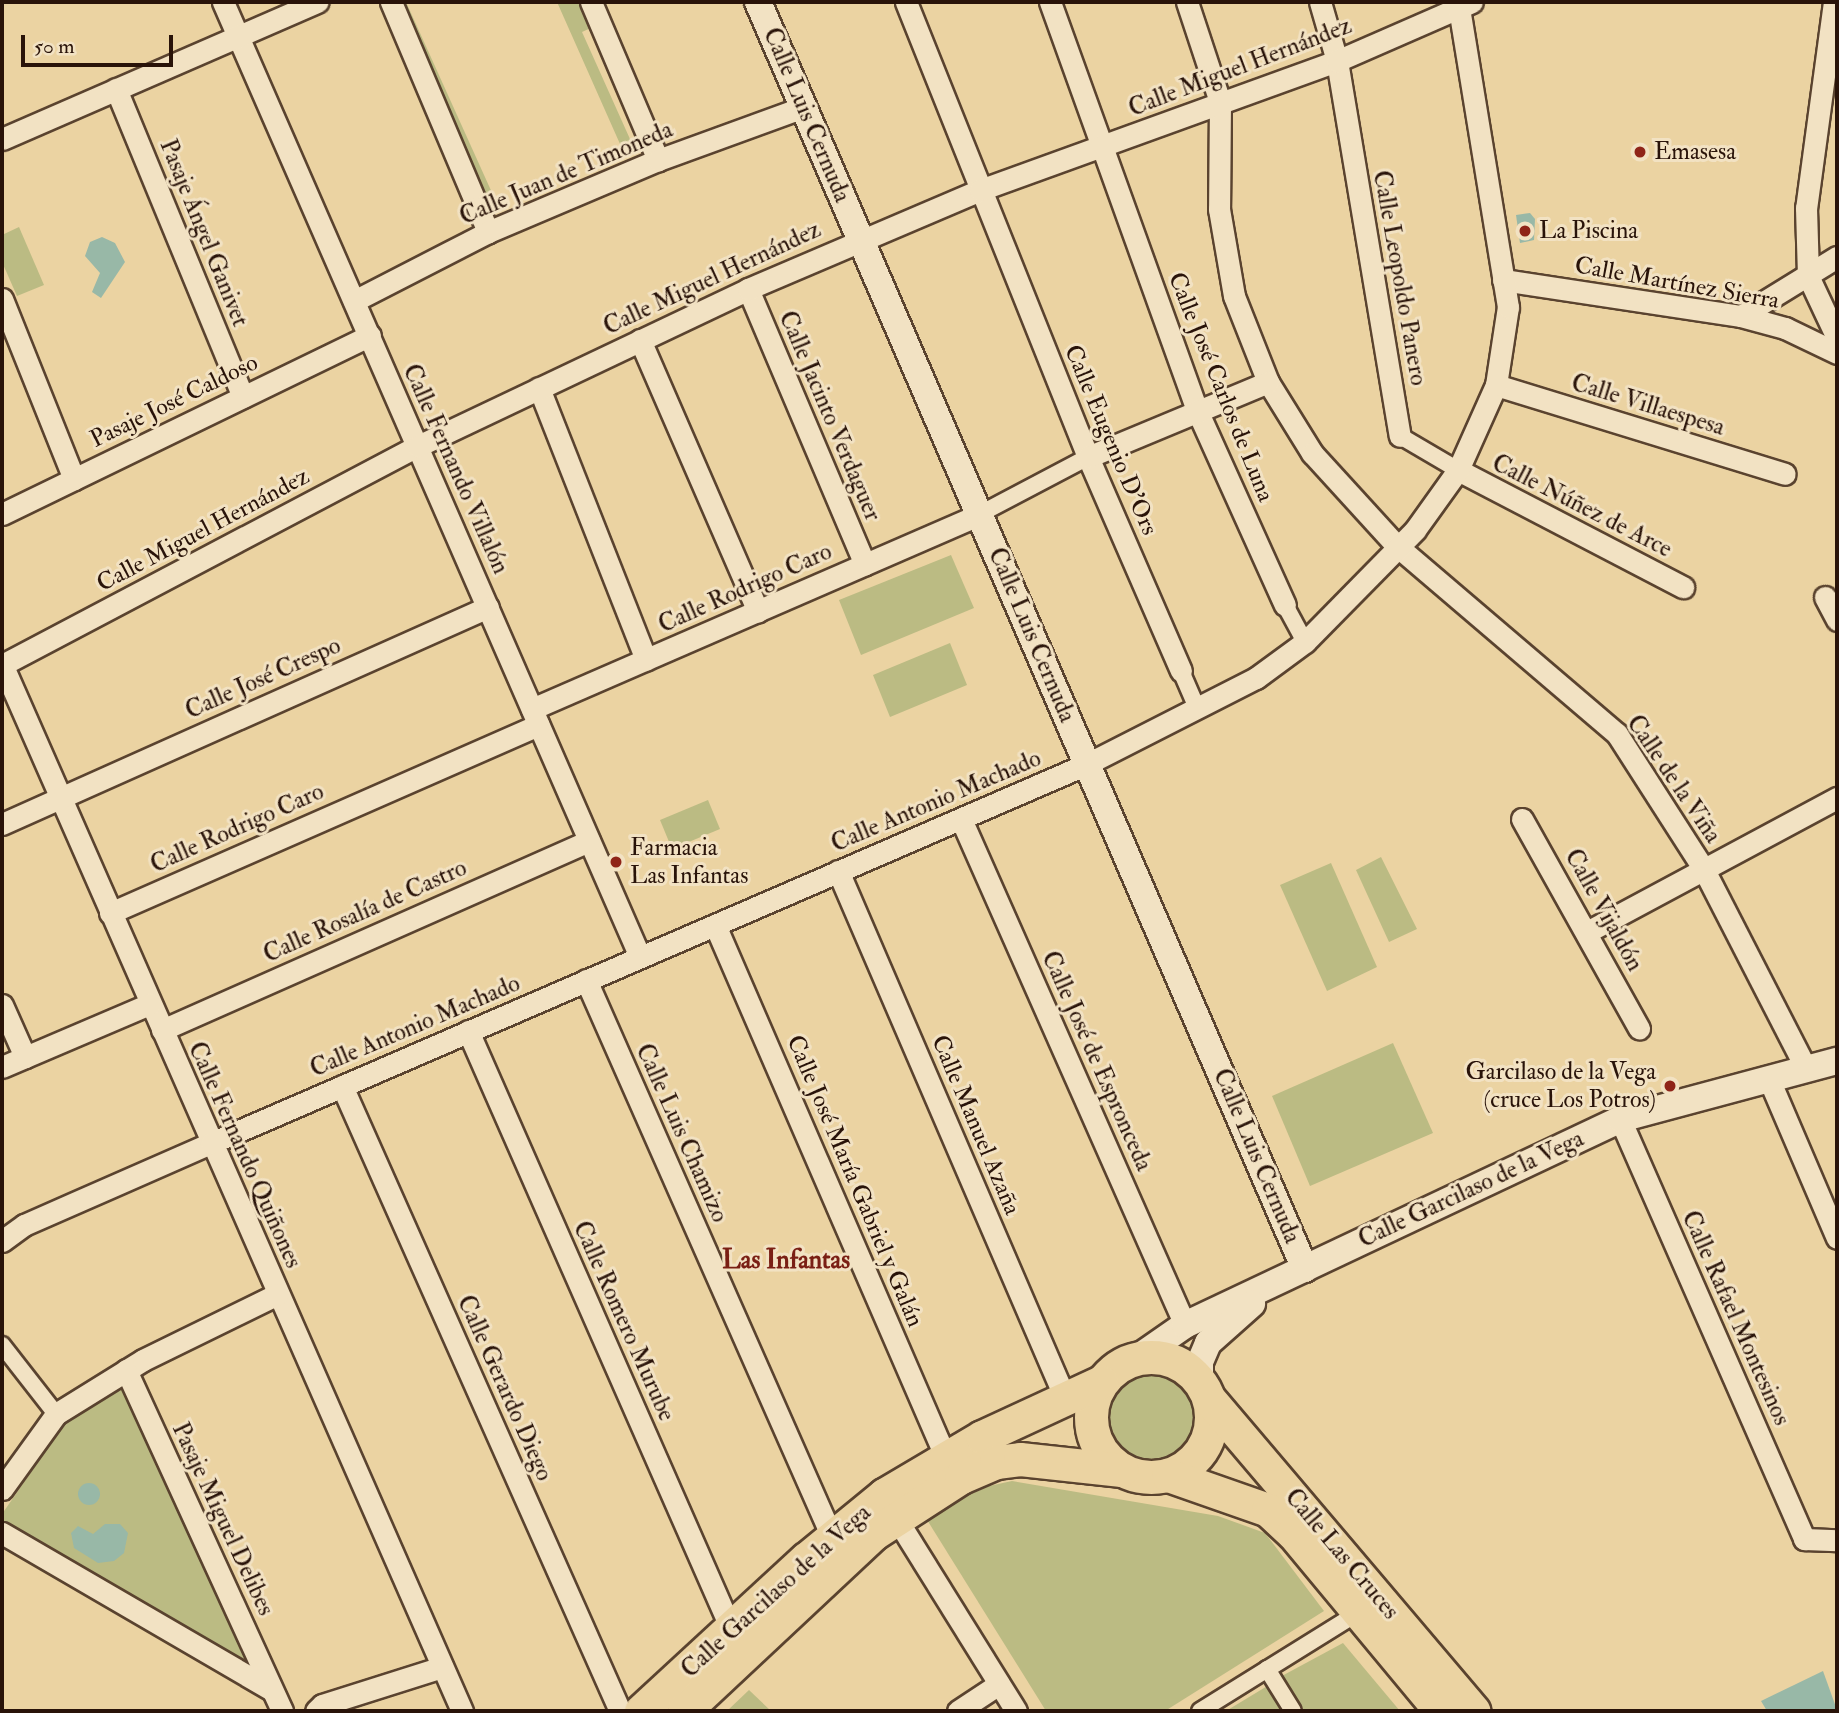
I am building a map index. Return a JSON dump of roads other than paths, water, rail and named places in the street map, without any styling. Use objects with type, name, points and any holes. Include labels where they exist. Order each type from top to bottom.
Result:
[{"type":"main road","points":[[1136,1359],[1171,1360],[1204,1391],[1211,1418],[1204,1445],[1185,1467],[1168,1475],[1152,1478],[1121,1470],[1094,1440],[1093,1400],[1101,1382],[1136,1359]]},
{"type":"main road","name":"Calle Garcilaso de la Vega","points":[[641,1711],[732,1631],[832,1537],[884,1495],[946,1458],[1101,1382]]},
{"type":"main road","name":"Calle Las Cruces","points":[[1204,1391],[1474,1711]]},
{"type":"main road","name":"Calle Garcilaso de la Vega","points":[[684,1711],[873,1534],[961,1477],[996,1462],[1044,1458],[1121,1470]]},
{"type":"main road","name":"Calle Las Cruces","points":[[1168,1475],[1268,1510],[1359,1612],[1441,1711]]},
{"type":"street","name":"Calle Fernando Villalón","points":[[223,2],[640,957]]},
{"type":"street","points":[[2,139],[317,2]]},
{"type":"street","points":[[391,2],[488,232]]},
{"type":"street","points":[[591,2],[659,160]]},
{"type":"street","name":"Calle Luis Cernuda","points":[[758,2],[1305,1269]]},
{"type":"street","name":"Calle Eugenio D'Ors","points":[[906,2],[1088,457],[1197,708]]},
{"type":"street","name":"Calle José Carlos de Luna","points":[[1050,2],[1196,408],[1285,605],[1305,642]]},
{"type":"street","name":"Calle de la Viña","points":[[1187,2],[1220,102],[1219,209],[1234,296],[1268,382],[1312,453],[1397,546],[1617,734],[1703,868],[1807,1068]]},
{"type":"street","name":"Calle Leopoldo Panero","points":[[1320,2],[1337,61],[1400,436],[1458,470]]},
{"type":"street","points":[[1834,2],[1806,208],[1808,276],[1837,338]]},
{"type":"street","name":"Calle Miguel Hernández","points":[[2,665],[418,446],[860,238],[980,190],[1337,61],[1463,3]]},
{"type":"street","name":"Calle Antonio Machado","points":[[2,1241],[24,1225],[1087,764],[1256,678],[1305,642],[1352,598],[1397,546],[1415,530],[1458,470],[1496,386],[1508,307],[1463,3]]},
{"type":"street","name":"Pasaje Ángel Ganivet","points":[[116,89],[243,397]]},
{"type":"street","name":"Calle Juan de Timoneda","points":[[354,301],[488,232],[659,160],[804,107]]},
{"type":"street","points":[[1741,316],[1837,257]]},
{"type":"street","name":"Calle Martínez Sierra","points":[[1503,281],[1741,316],[1786,328],[1837,353]]},
{"type":"street","name":"Calle Jacinto Verdaguer","points":[[748,289],[865,565]]},
{"type":"street","points":[[2,299],[74,479]]},
{"type":"street","name":"Pasaje José Caldoso","points":[[2,514],[370,335]]},
{"type":"street","points":[[640,340],[758,611]]},
{"type":"street","points":[[979,514],[1088,457],[1196,408],[1268,382]]},
{"type":"street","name":"Calle Villaespesa","points":[[1496,386],[1785,474]]},
{"type":"street","points":[[539,388],[646,660]]},
{"type":"street","name":"Calle Núñez de Arce","points":[[1458,470],[1683,587]]},
{"type":"street","name":"Calle Rodrigo Caro","points":[[110,913],[536,717],[646,660],[979,514]]},
{"type":"street","points":[[1825,597],[1837,620]]},
{"type":"street","name":"Calle José Crespo","points":[[2,824],[59,796],[488,607]]},
{"type":"street","name":"Calle Fernando Quiñones","points":[[2,665],[462,1711]]},
{"type":"street","points":[[1587,932],[1703,868],[1835,806]]},
{"type":"street","name":"Calle José de Espronceda","points":[[961,819],[1185,1325]]},
{"type":"street","name":"Calle Vijaldón","points":[[1522,819],[1639,1028]]},
{"type":"street","name":"Calle Rosalía de Castro","points":[[162,1030],[589,841]]},
{"type":"street","name":"Calle Manuel Azaña","points":[[838,872],[1065,1398]]},
{"type":"street","name":"Calle José María Gabriel y Galán","points":[[715,925],[946,1458]]},
{"type":"street","name":"Calle Luis Chamizo","points":[[586,981],[832,1537]]},
{"type":"street","points":[[2,1067],[150,1004]]},
{"type":"street","points":[[2,1005],[24,1057]]},
{"type":"street","name":"Calle Romero Murube","points":[[468,1031],[732,1631]]},
{"type":"street","name":"Calle Garcilaso de la Vega","points":[[1136,1359],[1185,1325],[1273,1286],[1620,1119],[1768,1077],[1837,1061]]},
{"type":"street","points":[[1768,1077],[1837,1238]]},
{"type":"street","name":"Calle Gerardo Diego","points":[[342,1086],[620,1711]]},
{"type":"street","name":"Calle Rafael Montesinos","points":[[1620,1119],[1804,1539],[1837,1540]]},
{"type":"street","name":"Calle Garcilaso de la Vega","points":[[1204,1391],[1200,1362],[1208,1343],[1273,1286]]},
{"type":"street","points":[[2,1489],[55,1413],[126,1370],[278,1294]]},
{"type":"street","points":[[2,1345],[55,1413]]},
{"type":"street","name":"Pasaje Miguel Delibes","points":[[126,1370],[282,1711]]},
{"type":"street","points":[[896,1518],[1016,1711]]},
{"type":"street","points":[[2,1534],[272,1690]]},
{"type":"street","points":[[1209,1709],[1359,1612]]},
{"type":"street","points":[[316,1711],[322,1705],[442,1667]]},
{"type":"street","points":[[1267,1670],[1293,1711]]},
{"type":"street","points":[[958,1711],[999,1684]]},
{"type":"place","name":"Emasesa","points":[[1640,152]]},
{"type":"place","name":"La Piscina","points":[[1525,231]]},
{"type":"place","name":"Farmacia Las Infantas","points":[[616,862]]},
{"type":"place","name":"Garcilaso de la Vega (cruce Los Potros)","points":[[1670,1086]]},
{"type":"district","name":"Las Infantas","points":[[786,1261]]}]
